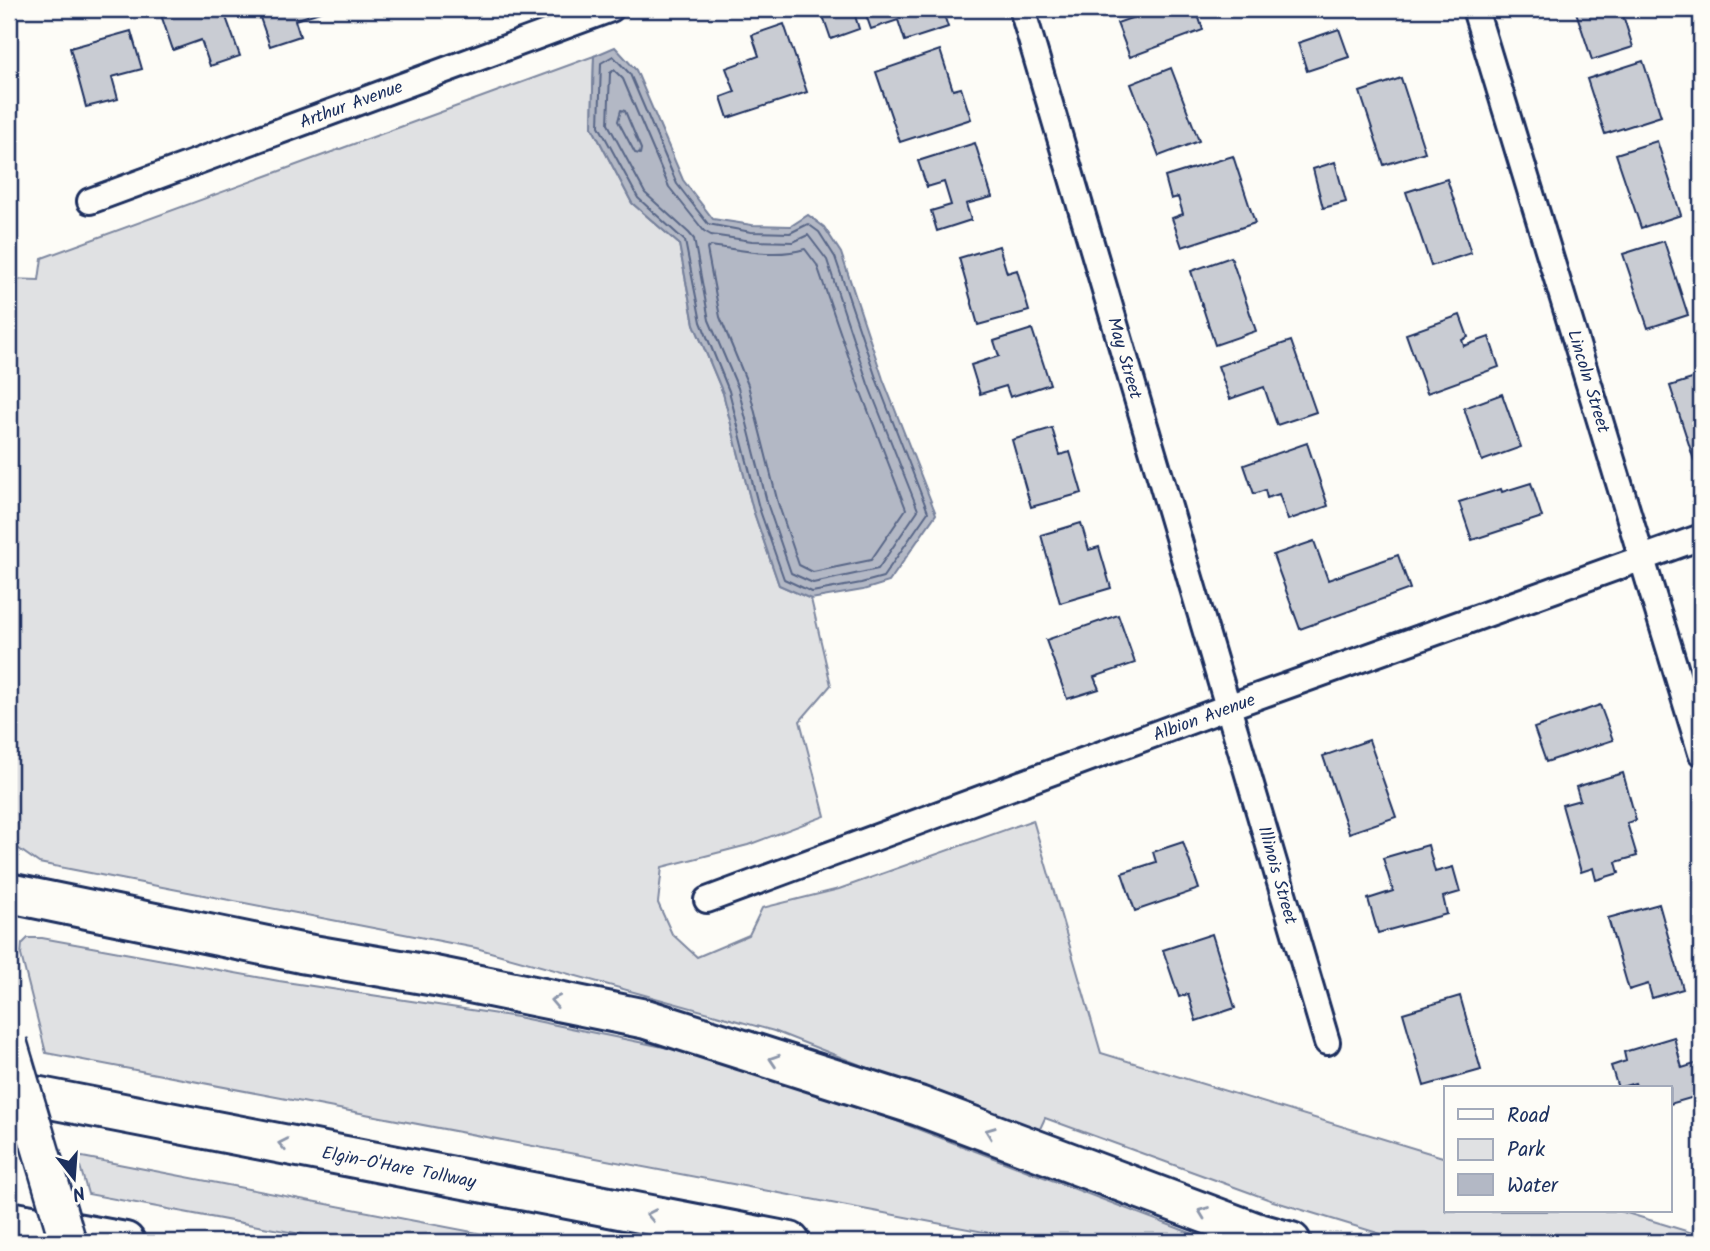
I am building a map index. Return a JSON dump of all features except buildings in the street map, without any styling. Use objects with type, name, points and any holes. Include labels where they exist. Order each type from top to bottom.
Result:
[{"type":"highway","points":[[9,893],[301,953],[435,976],[646,1019],[919,1106],[1255,1232],[1291,1242]]},
{"type":"highway","name":"Elgin-O'Hare Tollway","points":[[9,1091],[790,1242]]},
{"type":"highway","points":[[9,1221],[125,1242]]},
{"type":"main road","points":[[9,1044],[68,1242]]},
{"type":"street","name":"Arthur Avenue","points":[[90,201],[565,17],[611,9]]},
{"type":"street","name":"May Street","points":[[1022,9],[1228,708]]},
{"type":"street","name":"Lincoln Street","points":[[1475,9],[1701,753]]},
{"type":"street","name":"Albion Avenue","points":[[707,900],[1701,537]]},
{"type":"street","name":"Illinois Street","points":[[1228,708],[1327,1042]]},
{"type":"green space","points":[[594,56],[592,127],[632,203],[679,244],[694,324],[723,393],[753,510],[779,585],[811,599],[831,685],[800,721],[825,816],[748,845],[662,867],[658,903],[672,934],[697,957],[749,935],[762,908],[839,889],[1033,820],[1101,1053],[1444,1157],[1444,1212],[1623,1212],[1696,1234],[1701,1220],[1701,1242],[1407,1242],[1273,1201],[1045,1118],[1039,1131],[990,1116],[774,1031],[476,948],[39,863],[9,842],[9,279],[39,280],[42,258]]},
{"type":"green space","points":[[28,938],[42,938],[279,981],[517,1017],[707,1056],[831,1096],[1214,1242],[1036,1242],[46,1053],[21,955],[22,944]]},
{"type":"green space","points":[[77,1156],[525,1242],[343,1242],[88,1194]]},
{"type":"water","points":[[615,47],[636,70],[683,180],[713,219],[752,225],[791,226],[808,215],[824,227],[841,253],[883,379],[936,514],[889,582],[863,590],[811,599],[779,585],[753,510],[723,393],[694,324],[679,244],[632,203],[592,127],[594,56]]}]
